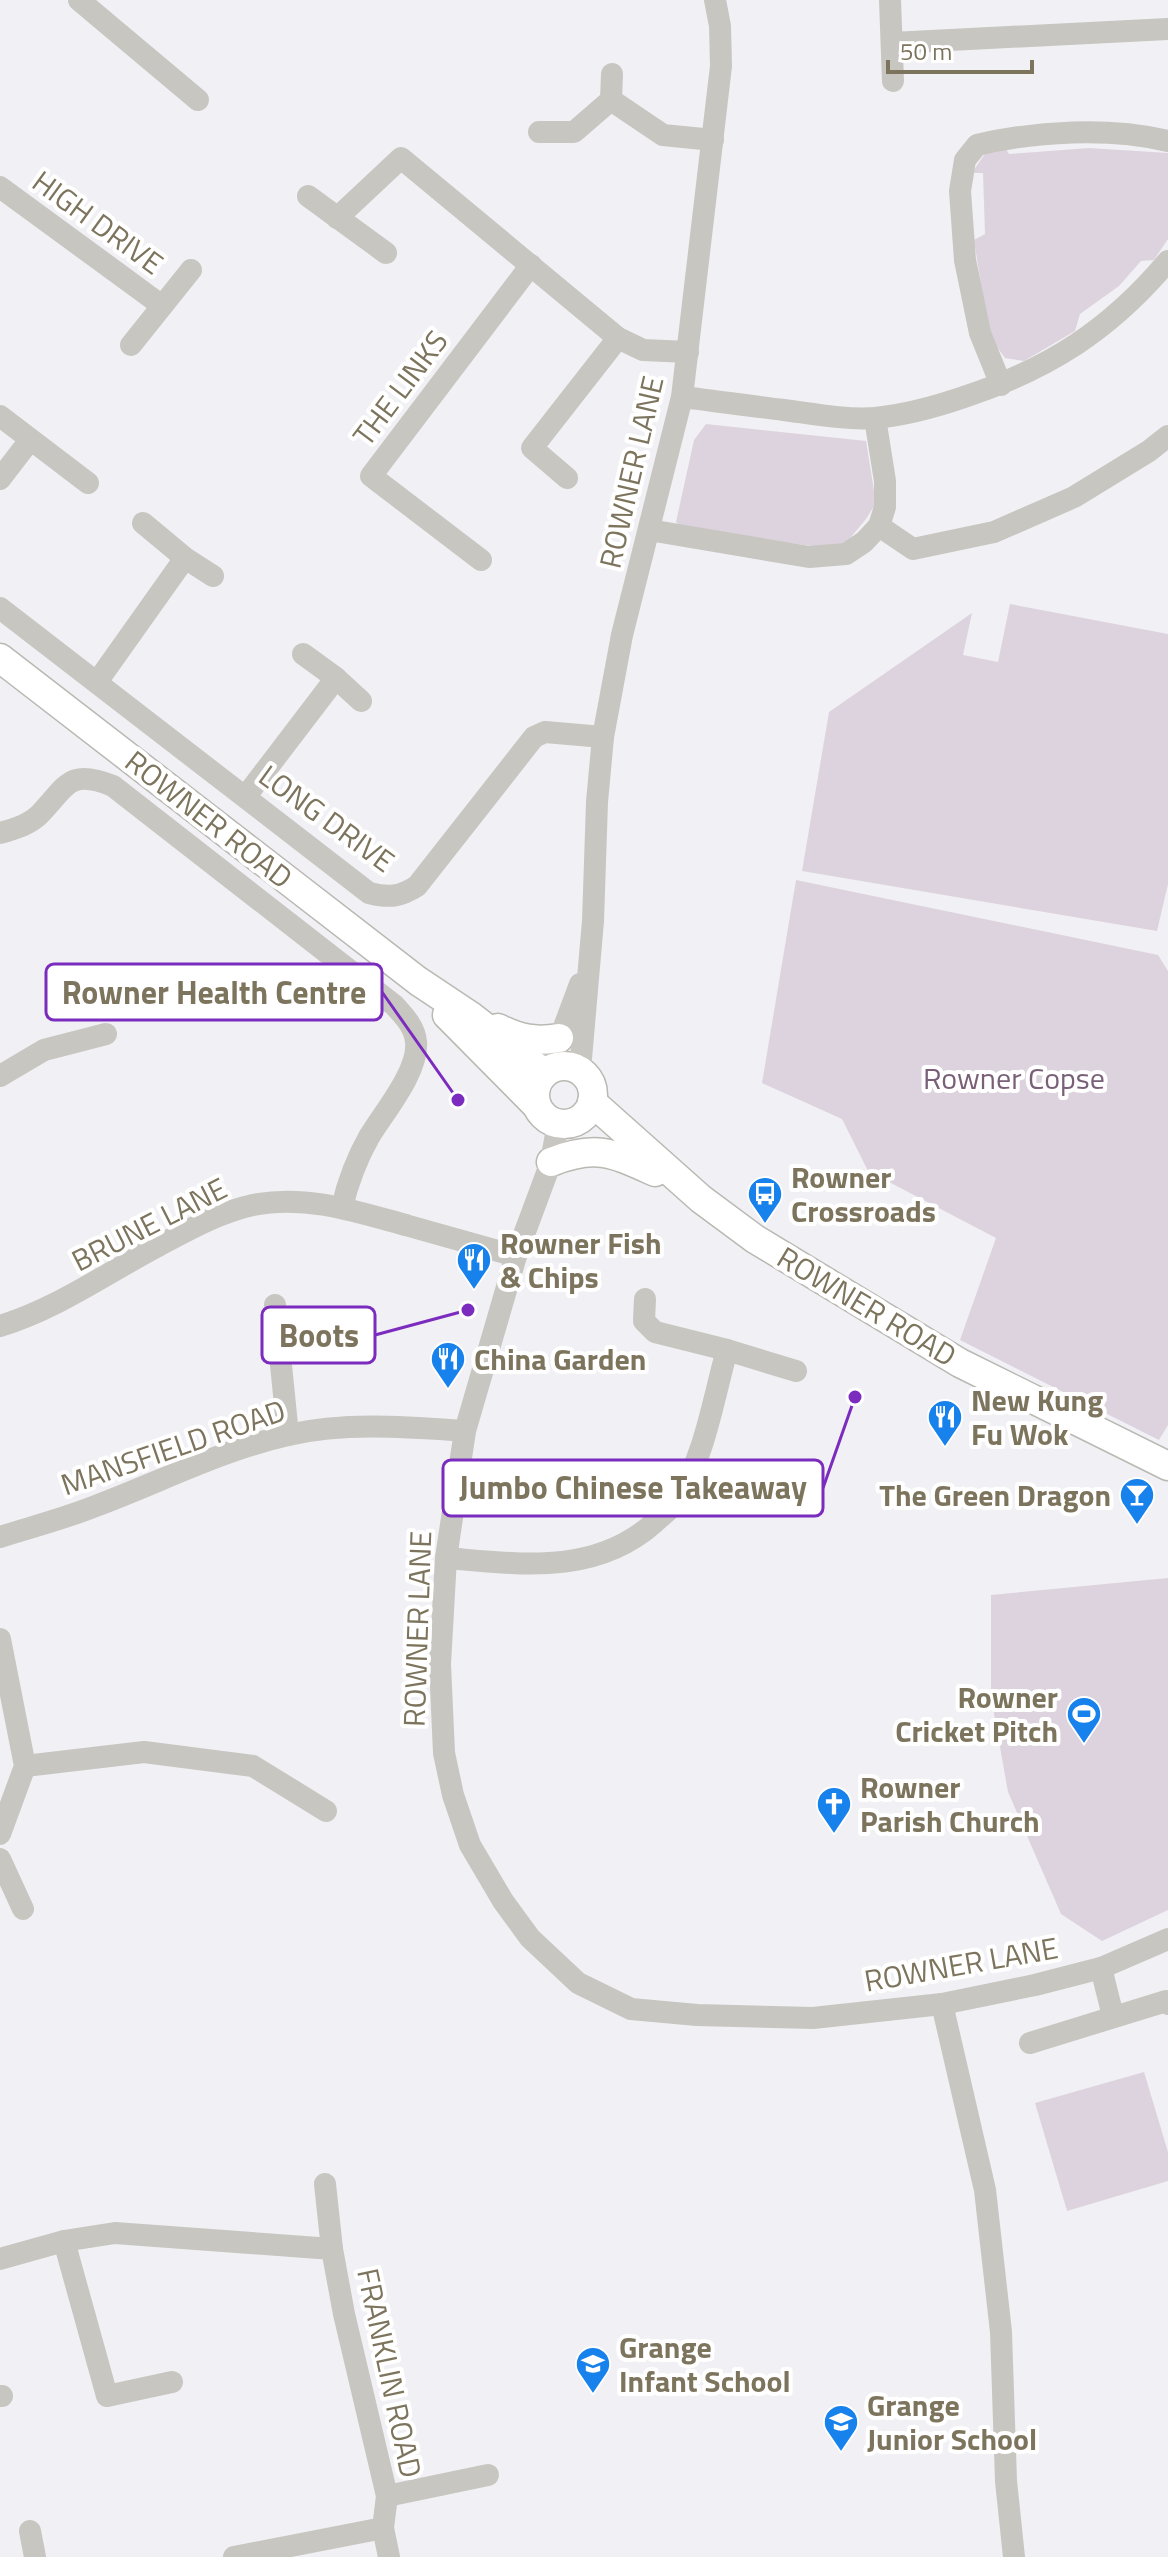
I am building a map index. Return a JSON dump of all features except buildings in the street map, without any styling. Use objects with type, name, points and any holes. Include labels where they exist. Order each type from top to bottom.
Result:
[{"type":"main road","name":"ROWNER ROAD","points":[[0,658],[418,981],[546,1072]]},
{"type":"main road","name":"ROWNER ROAD","points":[[418,981],[459,1029],[567,1112],[655,1172],[701,1199]]},
{"type":"main road","points":[[472,1017],[517,1037],[538,1041],[559,1038]]},
{"type":"main road","points":[[564,1065],[580,1070],[591,1084],[567,1112],[535,1089],[546,1072],[564,1065]]},
{"type":"main road","name":"ROWNER ROAD","points":[[567,1112],[701,1199],[755,1239],[960,1363],[1168,1466]]},
{"type":"main road","points":[[551,1162],[586,1151],[624,1158],[655,1172]]},
{"type":"street","points":[[79,0],[198,100]]},
{"type":"street","name":"ROWNER LANE","points":[[580,1070],[603,737],[622,635],[682,397],[721,66],[720,26],[715,0]]},
{"type":"street","points":[[890,0],[893,81]]},
{"type":"street","points":[[892,43],[1168,29]]},
{"type":"street","points":[[539,132],[574,132],[611,100],[612,74]]},
{"type":"street","points":[[611,100],[663,135],[713,140]]},
{"type":"street","points":[[1001,385],[980,333],[965,260],[960,191],[965,160],[977,145],[1008,137],[1103,133],[1168,141]]},
{"type":"street","points":[[337,218],[401,158],[618,338],[643,350],[688,352]]},
{"type":"street","name":"HIGH DRIVE","points":[[0,187],[161,305]]},
{"type":"street","points":[[308,196],[386,253]]},
{"type":"street","points":[[682,397],[837,417],[875,418],[913,412],[1001,385],[1042,367],[1114,316],[1168,261]]},
{"type":"street","name":"THE LINKS","points":[[481,560],[371,476],[531,265]]},
{"type":"street","name":"HIGH DRIVE","points":[[131,345],[191,270]]},
{"type":"street","points":[[567,478],[532,448],[618,338]]},
{"type":"street","points":[[0,416],[88,483]]},
{"type":"street","points":[[649,530],[809,557],[846,554],[864,542],[879,526],[885,507],[885,481],[875,418]]},
{"type":"street","points":[[879,526],[913,549],[994,532],[1074,497],[1168,436]]},
{"type":"street","points":[[0,479],[30,440]]},
{"type":"street","points":[[143,523],[185,558],[213,576]]},
{"type":"street","points":[[97,682],[185,558]]},
{"type":"street","name":"LONG DRIVE","points":[[0,608],[369,893],[386,897],[402,896],[417,886],[534,737],[545,732],[603,737]]},
{"type":"street","points":[[303,654],[361,701]]},
{"type":"street","points":[[246,796],[336,678]]},
{"type":"street","points":[[0,833],[16,829],[37,817],[63,785],[77,779],[96,779],[113,786],[402,1013],[409,1021],[416,1042],[414,1065],[368,1138],[351,1173],[342,1207]]},
{"type":"street","name":"ROWNER LANE","points":[[546,1072],[589,956]]},
{"type":"street","points":[[0,1076],[44,1050],[106,1034]]},
{"type":"street","name":"ROWNER LANE","points":[[567,1112],[516,1256],[465,1431],[446,1558],[440,1664],[444,1753],[453,1795],[470,1845],[503,1901],[530,1938],[578,1983],[631,2009],[697,2015],[813,2018],[942,2004],[1101,1968],[1168,1939]]},
{"type":"street","name":"BRUNE LANE","points":[[0,1326],[33,1316],[70,1298],[157,1246],[222,1214],[279,1201],[342,1207],[516,1256]]},
{"type":"street","points":[[645,1299],[644,1321],[655,1332],[796,1371]]},
{"type":"street","points":[[275,1305],[288,1435]]},
{"type":"street","points":[[446,1558],[517,1563],[570,1562],[607,1553],[639,1536],[676,1503],[698,1458],[727,1350]]},
{"type":"street","name":"MANSFIELD ROAD","points":[[0,1537],[91,1508],[216,1458],[288,1435],[344,1427],[465,1431]]},
{"type":"street","points":[[0,1639],[25,1766],[0,1834]]},
{"type":"street","points":[[25,1766],[144,1752],[253,1766],[326,1811]]},
{"type":"street","points":[[0,1859],[23,1909]]},
{"type":"street","points":[[1101,1968],[1113,2016]]},
{"type":"street","points":[[1030,2043],[1166,2001],[1168,2004]]},
{"type":"street","points":[[942,2004],[985,2190],[1001,2332],[1006,2481],[1014,2557]]},
{"type":"street","name":"FRANKLIN ROAD","points":[[325,2184],[332,2249],[344,2314],[387,2496],[383,2528],[389,2557]]},
{"type":"street","name":"FRANKLIN ROAD","points":[[0,2259],[64,2241],[115,2233],[332,2249]]},
{"type":"street","points":[[64,2241],[107,2396],[172,2382]]},
{"type":"street","points":[[387,2496],[488,2475]]},
{"type":"street","points":[[234,2557],[383,2528]]},
{"type":"street","points":[[30,2531],[35,2557]]},
{"type":"green space","points":[[1004,145],[1009,154],[1089,148],[1168,153],[1168,239],[1154,260],[1141,261],[1119,286],[1080,314],[1075,331],[1024,361],[1005,358],[989,336],[974,240],[985,234],[983,173],[972,173],[986,152]]},
{"type":"green space","points":[[706,424],[866,441],[876,503],[846,543],[826,548],[716,533],[688,533],[676,522],[694,440]]},
{"type":"green space","points":[[1010,604],[1168,634],[1168,884],[1157,931],[802,871],[829,712],[972,613],[963,655],[998,662]]},
{"type":"green space","name":"Rowner Copse","points":[[796,880],[1158,955],[1168,971],[1168,1425],[1159,1440],[960,1340],[996,1238],[868,1171],[842,1119],[762,1083]]},
{"type":"green space","name":"Rowner Cricket Pitch","points":[[1168,1578],[1168,1910],[1102,1941],[1061,1914],[1008,1792],[991,1697],[991,1595]]},
{"type":"green space","points":[[1144,2072],[1168,2152],[1168,2181],[1067,2211],[1035,2103]]},
{"type":"place","name":"Rowner Health Centre","points":[[458,1100]]},
{"type":"place","name":"Rowner Crossroads","points":[[765,1225]]},
{"type":"place","name":"Rowner Fish & Chips","points":[[474,1291]]},
{"type":"place","name":"Boots","points":[[468,1310]]},
{"type":"place","name":"China Garden","points":[[448,1390]]},
{"type":"place","name":"Jumbo Chinese Takeaway","points":[[855,1397]]},
{"type":"place","name":"New Kung Fu Wok","points":[[945,1448]]},
{"type":"place","name":"The Green Dragon","points":[[1137,1526]]},
{"type":"place","name":"Rowner Cricket Pitch","points":[[1084,1745]]},
{"type":"place","name":"Rowner Parish Church","points":[[834,1835]]},
{"type":"place","name":"Grange Infant School","points":[[593,2395]]},
{"type":"place","name":"Grange Junior School","points":[[841,2453]]}]
